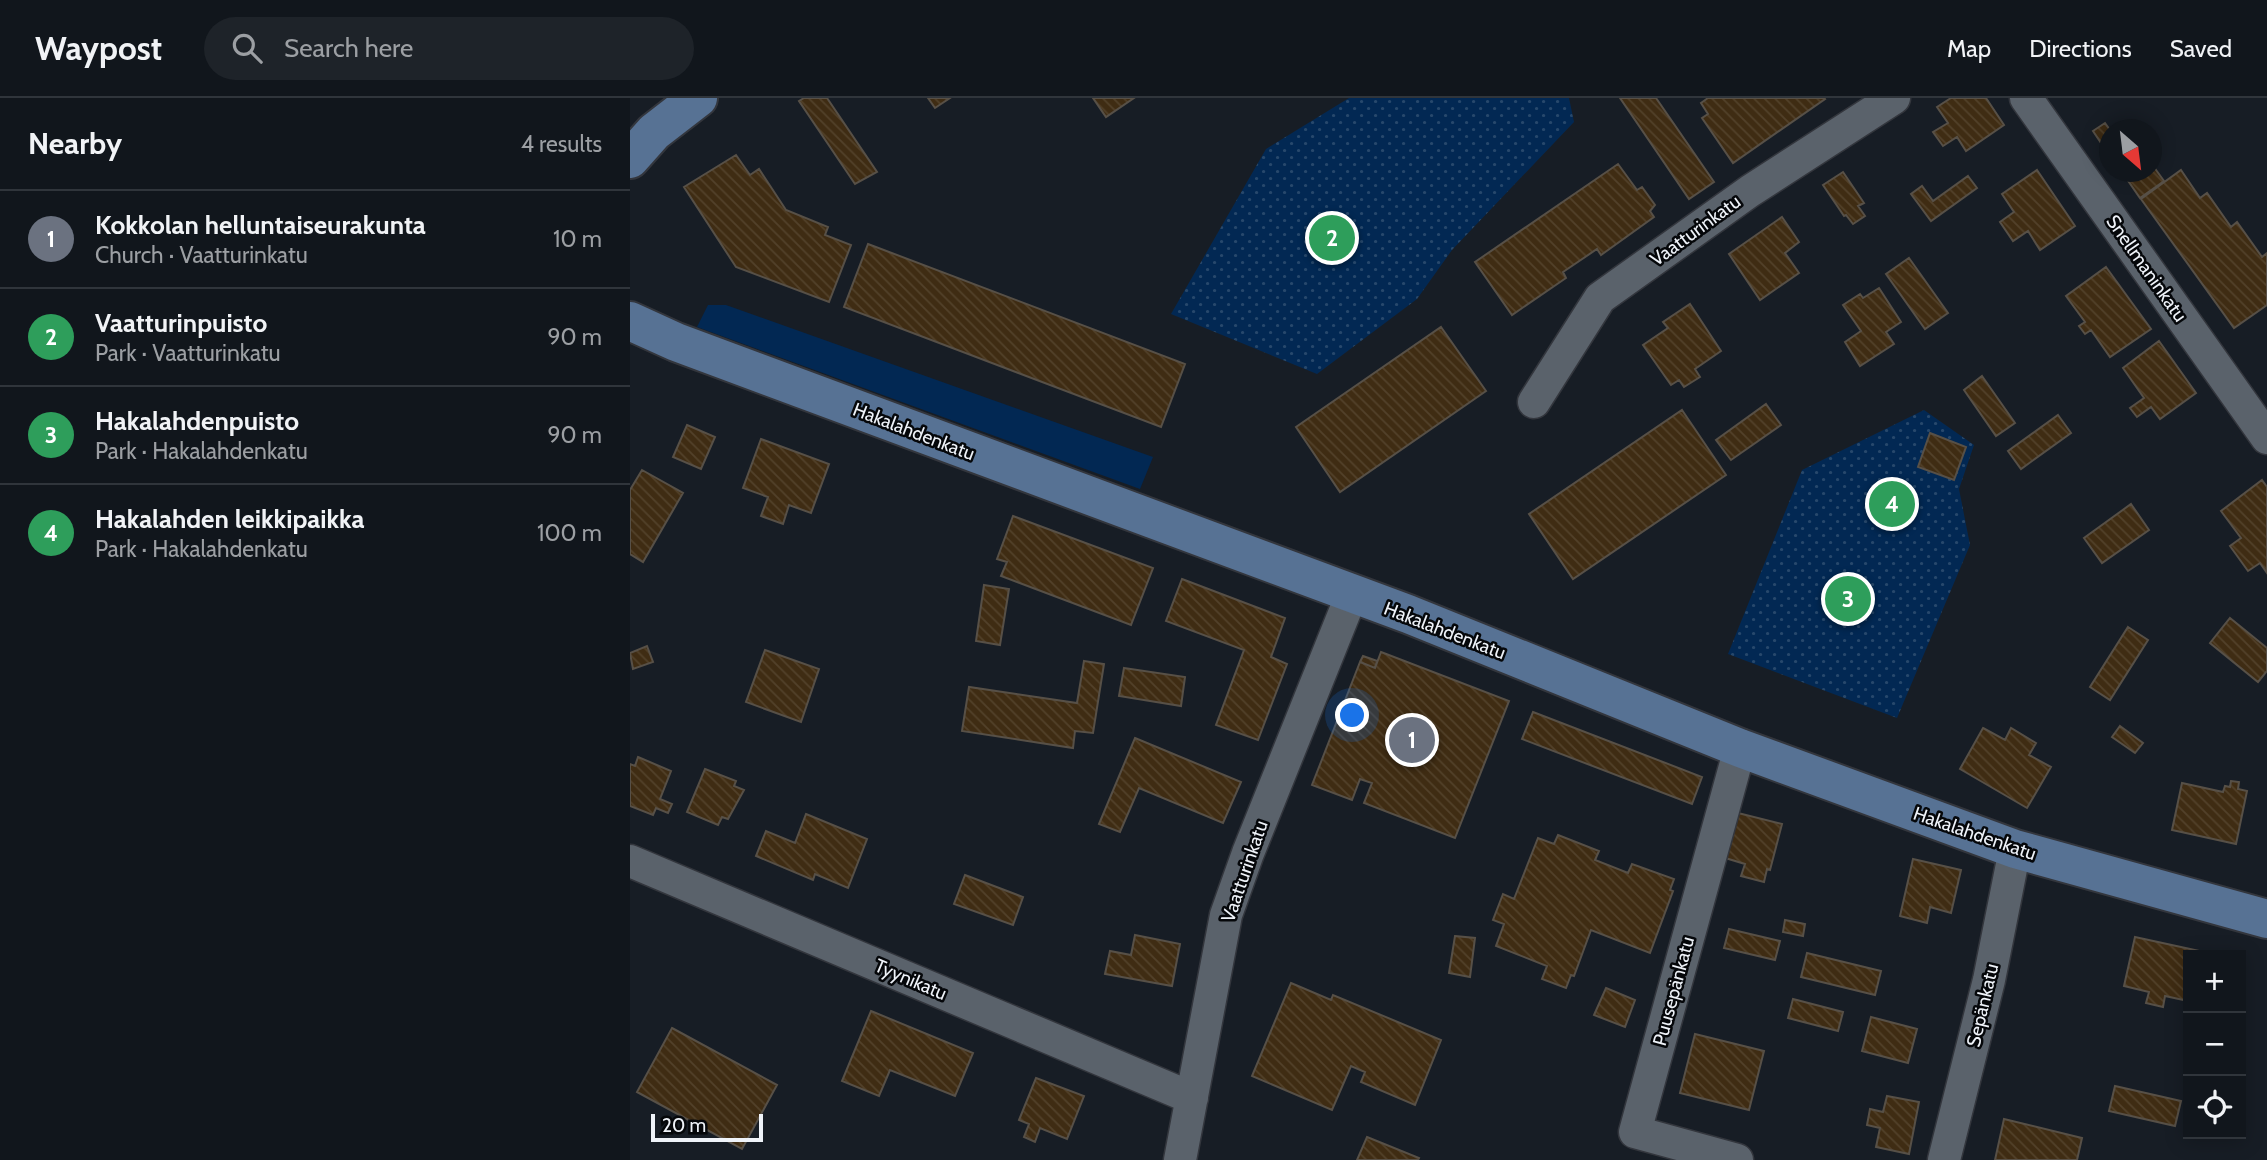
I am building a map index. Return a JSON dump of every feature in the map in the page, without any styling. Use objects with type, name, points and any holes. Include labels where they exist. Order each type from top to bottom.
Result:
[{"type":"street","points":[[630,159],[654,132],[698,98]]},
{"type":"street","name":"Vaatturinkatu","points":[[1534,402],[1600,298],[1750,191],[1894,98]]},
{"type":"street","name":"Snellmaninkatu","points":[[2026,98],[2267,438]]},
{"type":"street","name":"Hakalahdenkatu","points":[[630,321],[676,342],[1408,614],[1740,748],[2015,849],[2267,919]]},
{"type":"street","name":"Vaatturinkatu","points":[[1180,1160],[1226,915],[1248,853],[1352,594]]},
{"type":"street","name":"Puusepänkatu","points":[[1737,1160],[1634,1132],[1740,748]]},
{"type":"street","name":"Sepänkatu","points":[[1944,1160],[1989,980],[2015,849]]},
{"type":"street","name":"Tyynikatu","points":[[630,861],[1192,1098]]},
{"type":"shaded area","points":[[1349,98],[1569,98],[1574,122],[1452,250],[1417,299],[1317,374],[1171,314],[1266,149]]},
{"type":"shaded area","points":[[708,305],[726,305],[1153,457],[1140,489],[697,327]]},
{"type":"shaded area","points":[[1924,410],[1974,445],[1959,489],[1970,545],[1897,718],[1728,654],[1802,470]]},
{"type":"building","points":[[804,98],[827,98],[877,172],[855,184],[799,101]]},
{"type":"building","points":[[928,98],[950,98],[935,108]]},
{"type":"building","points":[[1093,98],[1134,98],[1106,117]]},
{"type":"building","points":[[1620,98],[1656,98],[1714,182],[1689,199]]},
{"type":"building","points":[[1708,98],[1825,99],[1733,163],[1702,118],[1708,114],[1701,103]]},
{"type":"building","points":[[1951,98],[1986,98],[2004,125],[1966,151],[1957,137],[1943,146],[1933,132],[1948,123],[1937,107]]},
{"type":"building","points":[[2099,127],[2099,140],[2093,131]]},
{"type":"building","points":[[736,155],[750,175],[759,169],[786,210],[828,227],[825,235],[851,245],[829,302],[736,267],[684,187]]},
{"type":"building","points":[[1618,164],[1637,190],[1642,187],[1655,205],[1650,211],[1654,217],[1601,255],[1597,249],[1563,272],[1566,278],[1512,315],[1475,262]]},
{"type":"building","points":[[2037,170],[2075,226],[2040,250],[2028,231],[2013,241],[2000,222],[2014,212],[2002,194]]},
{"type":"building","points":[[2181,170],[2200,198],[2207,193],[2231,227],[2237,222],[2262,257],[2267,253],[2267,305],[2234,328],[2141,199]]},
{"type":"building","points":[[1843,172],[1864,203],[1858,206],[1865,216],[1853,224],[1844,216],[1823,185]]},
{"type":"building","points":[[1968,176],[1977,188],[1931,221],[1911,194],[1922,186],[1933,201]]},
{"type":"building","points":[[2162,178],[2164,181],[2140,198],[2129,182],[2162,182]]},
{"type":"building","points":[[1782,217],[1799,242],[1785,253],[1799,273],[1760,300],[1729,254]]},
{"type":"building","points":[[868,244],[1185,364],[1161,427],[844,307]]},
{"type":"building","points":[[1909,258],[1948,313],[1925,329],[1886,274]]},
{"type":"building","points":[[2106,267],[2151,329],[2110,357],[2091,330],[2085,334],[2079,326],[2085,322],[2066,296]]},
{"type":"building","points":[[1879,288],[1901,322],[1886,332],[1894,344],[1860,366],[1845,342],[1861,331],[1843,305],[1860,294],[1863,298]]},
{"type":"building","points":[[1690,304],[1721,351],[1695,369],[1700,377],[1684,387],[1679,380],[1671,385],[1643,345],[1668,328],[1663,322]]},
{"type":"building","points":[[1441,327],[1486,391],[1340,492],[1296,427]]},
{"type":"building","points":[[2159,341],[2196,393],[2160,419],[2151,407],[2137,417],[2130,408],[2144,398],[2123,368]]},
{"type":"building","points":[[1982,376],[2015,423],[1996,436],[1964,390]]},
{"type":"building","points":[[1766,404],[1781,425],[1731,460],[1716,440]]},
{"type":"building","points":[[1682,410],[1726,475],[1573,579],[1529,514]]},
{"type":"building","points":[[2058,415],[2071,433],[2021,469],[2008,451]]},
{"type":"building","points":[[687,425],[715,437],[701,469],[673,457]]},
{"type":"building","points":[[1930,433],[1966,447],[1954,480],[1918,467]]},
{"type":"building","points":[[761,439],[829,464],[811,513],[789,505],[783,524],[761,516],[768,497],[743,488]]},
{"type":"building","points":[[642,470],[683,493],[643,562],[630,554],[630,490]]},
{"type":"building","points":[[2262,480],[2267,487],[2267,573],[2260,563],[2248,571],[2230,546],[2241,538],[2221,511]]},
{"type":"building","points":[[2131,504],[2149,530],[2102,563],[2084,538]]},
{"type":"building","points":[[1013,516],[1153,568],[1131,625],[1001,576],[1007,562],[997,559]]},
{"type":"building","points":[[1182,579],[1285,618],[1271,657],[1287,664],[1258,740],[1216,725],[1244,650],[1166,621]]},
{"type":"building","points":[[984,585],[1009,589],[1000,645],[976,641]]},
{"type":"building","points":[[2230,618],[2267,648],[2267,671],[2258,682],[2210,643]]},
{"type":"building","points":[[2128,627],[2148,640],[2110,700],[2090,687]]},
{"type":"building","points":[[647,646],[653,662],[633,669],[630,653]]},
{"type":"building","points":[[765,650],[819,669],[801,722],[746,702]]},
{"type":"building","points":[[1381,652],[1509,701],[1455,838],[1364,803],[1372,783],[1360,779],[1352,800],[1312,785],[1360,662],[1375,668]]},
{"type":"building","points":[[1363,656],[1377,661],[1375,668],[1360,662]]},
{"type":"building","points":[[1084,661],[1104,664],[1093,733],[1075,731],[1073,748],[962,731],[969,687],[1077,703]]},
{"type":"building","points":[[1124,668],[1185,677],[1181,706],[1119,696]]},
{"type":"building","points":[[1533,712],[1702,777],[1692,804],[1522,739]]},
{"type":"building","points":[[2120,726],[2143,743],[2135,753],[2112,737]]},
{"type":"building","points":[[1983,728],[2005,740],[2011,728],[2036,743],[2029,755],[2051,767],[2027,808],[1960,769]]},
{"type":"building","points":[[1135,738],[1241,782],[1223,823],[1139,788],[1120,832],[1099,824]]},
{"type":"building","points":[[638,757],[671,771],[660,799],[672,804],[668,813],[656,808],[653,815],[630,806],[630,764],[635,766]]},
{"type":"building","points":[[705,769],[736,781],[734,786],[744,790],[728,819],[722,817],[718,825],[687,812]]},
{"type":"building","points":[[2231,781],[2239,782],[2238,789],[2247,791],[2236,844],[2172,830],[2182,783],[2223,792],[2225,786],[2230,787]]},
{"type":"building","points":[[1734,812],[1782,824],[1770,870],[1767,869],[1764,882],[1741,876],[1745,864],[1722,857]]},
{"type":"building","points":[[806,814],[867,839],[848,888],[815,874],[813,880],[756,856],[766,831],[795,843]]},
{"type":"building","points":[[1558,835],[1599,851],[1595,860],[1628,873],[1632,864],[1674,879],[1670,890],[1673,891],[1650,953],[1591,930],[1574,976],[1571,975],[1566,988],[1542,979],[1547,966],[1496,946],[1504,924],[1493,920],[1503,894],[1514,899],[1538,838],[1554,844]]},
{"type":"building","points":[[1913,859],[1961,870],[1951,913],[1930,907],[1927,923],[1900,916]]},
{"type":"building","points":[[965,875],[1023,897],[1013,925],[954,904]]},
{"type":"building","points":[[1785,920],[1805,924],[1803,936],[1783,932]]},
{"type":"building","points":[[1729,929],[1780,941],[1775,960],[1724,948]]},
{"type":"building","points":[[1135,935],[1180,944],[1172,986],[1105,974],[1110,951],[1131,955]]},
{"type":"building","points":[[1455,936],[1475,938],[1470,977],[1449,973]]},
{"type":"building","points":[[2135,937],[2195,950],[2183,950],[2183,1000],[2165,996],[2163,1007],[2146,1003],[2149,992],[2124,986]]},
{"type":"building","points":[[1807,953],[1881,971],[1875,995],[1801,977]]},
{"type":"building","points":[[1291,983],[1331,1000],[1333,995],[1441,1040],[1415,1105],[1361,1082],[1365,1072],[1351,1066],[1332,1110],[1252,1076]]},
{"type":"building","points":[[1606,988],[1635,1000],[1625,1027],[1594,1015]]},
{"type":"building","points":[[1793,999],[1843,1012],[1838,1031],[1788,1018]]},
{"type":"building","points":[[871,1011],[973,1053],[955,1096],[890,1070],[879,1096],[842,1081]]},
{"type":"building","points":[[1871,1017],[1917,1029],[1908,1063],[1862,1051]]},
{"type":"building","points":[[672,1028],[777,1085],[742,1149],[637,1092]]},
{"type":"building","points":[[1695,1034],[1764,1051],[1749,1110],[1680,1093]]},
{"type":"building","points":[[1036,1078],[1084,1096],[1067,1139],[1040,1128],[1035,1142],[1024,1137],[1029,1124],[1019,1120]]},
{"type":"building","points":[[2115,1086],[2181,1101],[2175,1126],[2109,1111]]},
{"type":"building","points":[[1887,1096],[1919,1102],[1909,1154],[1876,1147],[1880,1128],[1867,1125],[1870,1109],[1883,1112]]},
{"type":"building","points":[[2004,1119],[2082,1138],[2077,1160],[1995,1160]]},
{"type":"building","points":[[1367,1137],[1419,1158],[1357,1160]]},
{"type":"place","name":"Vaatturinpuisto","points":[[1332,238]]},
{"type":"place","name":"Hakalahden leikkipaikka","points":[[1892,504]]},
{"type":"place","name":"Hakalahdenpuisto","points":[[1848,599]]},
{"type":"place","name":"Kokkolan helluntaiseurakunta","points":[[1412,740]]}]
